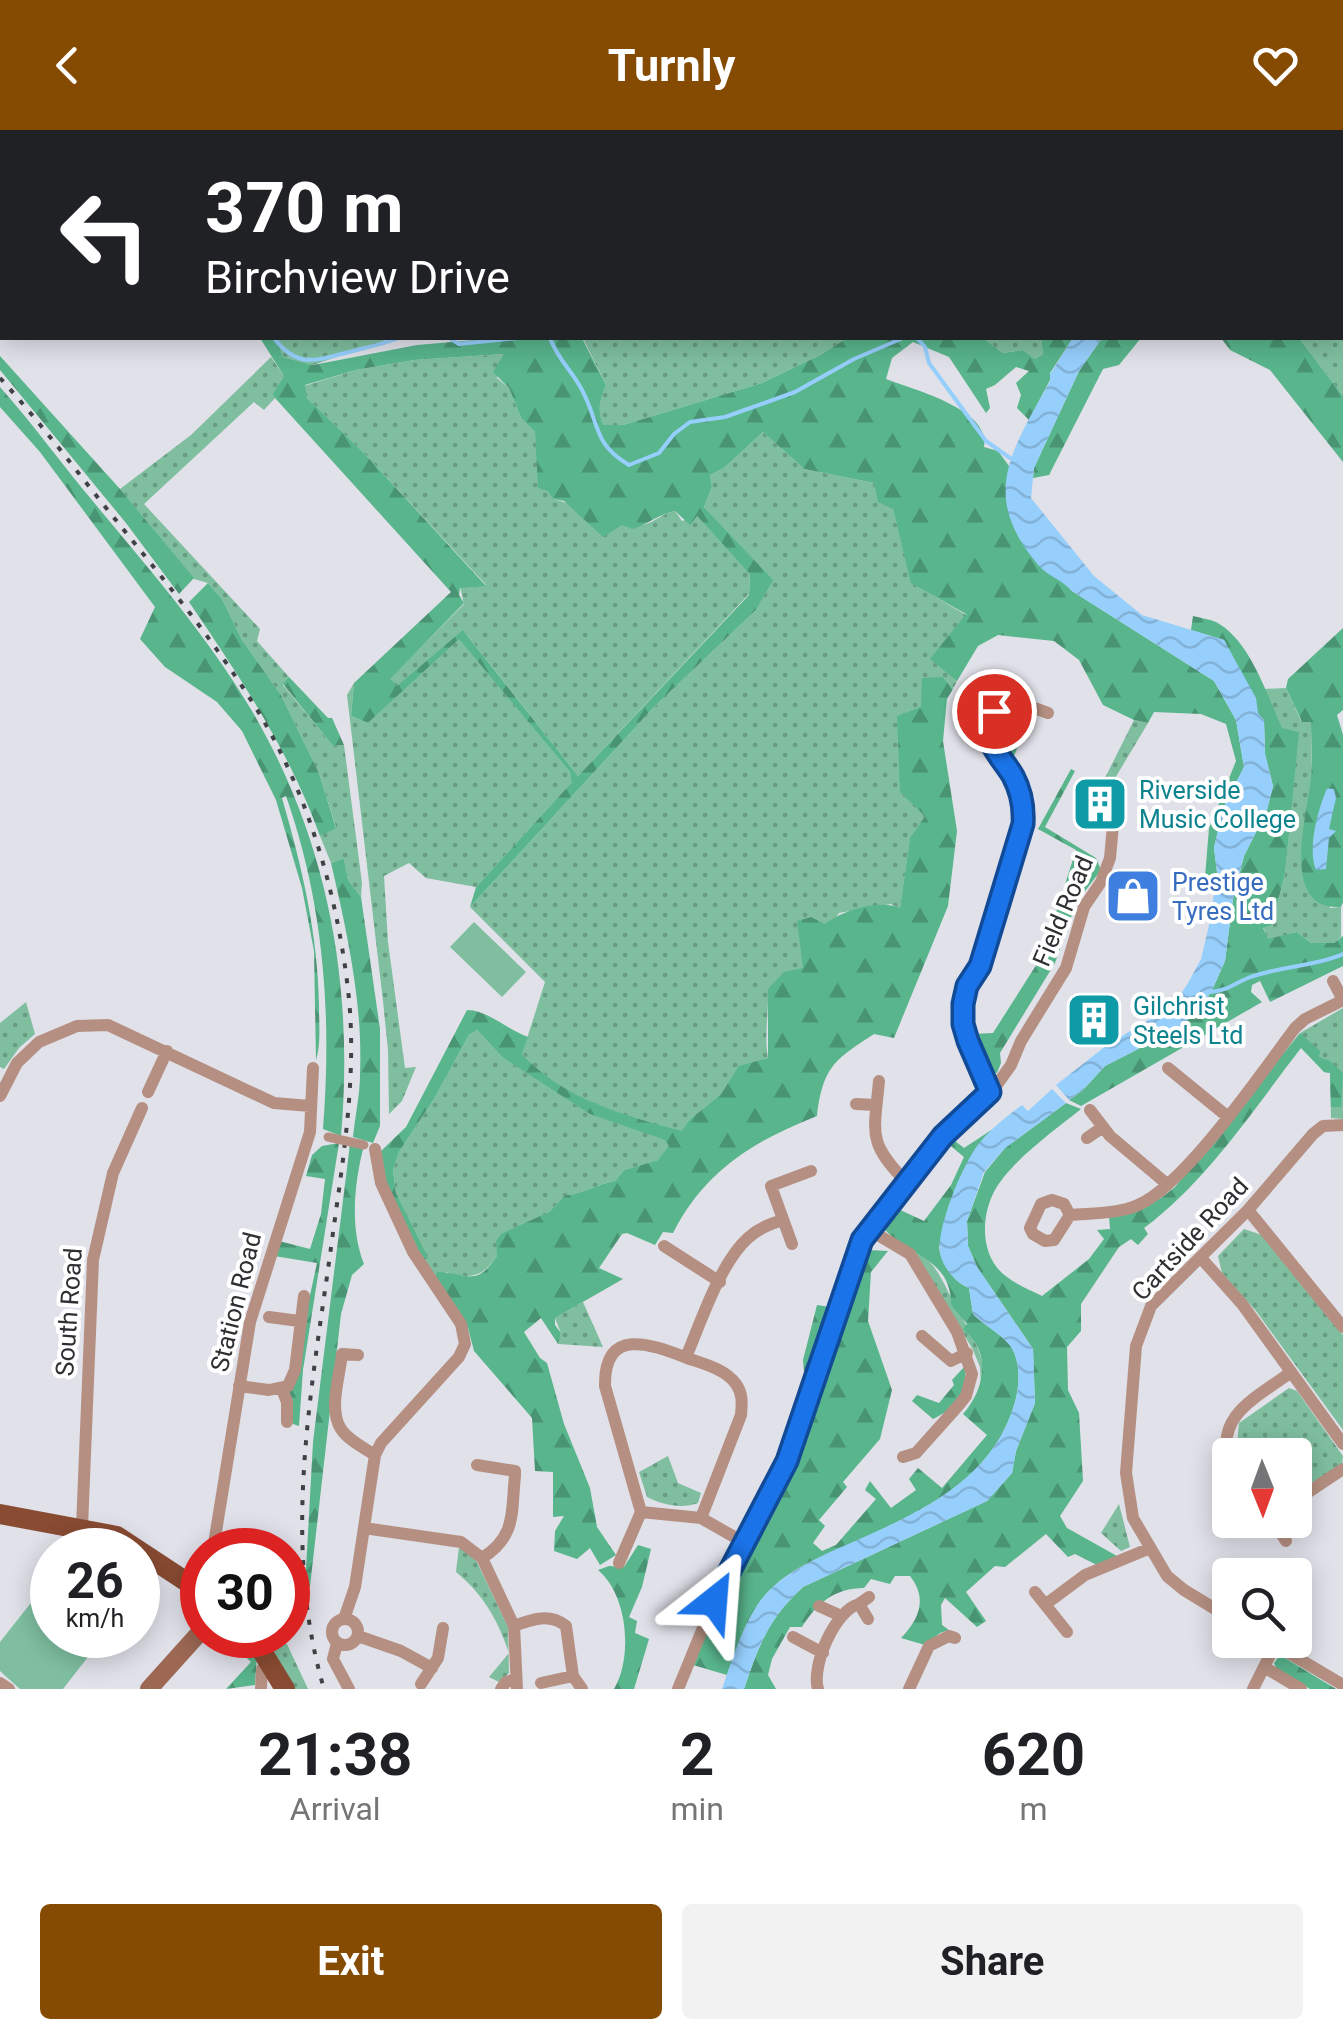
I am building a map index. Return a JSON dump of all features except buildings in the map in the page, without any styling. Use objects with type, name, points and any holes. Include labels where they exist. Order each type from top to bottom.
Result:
[{"type":"main road","points":[[0,1514],[82,1527],[130,1543],[180,1577]]},
{"type":"main road","points":[[149,1689],[180,1654]]},
{"type":"main road","points":[[268,1658],[285,1689]]},
{"type":"street","points":[[990,1092],[968,1041],[963,1004],[967,986],[980,966],[1024,812],[1014,778],[992,746],[987,724],[994,711],[1010,699],[1048,712]]},
{"type":"street","points":[[1026,720],[1031,705]]},
{"type":"street","name":"Field Road","points":[[678,1689],[714,1601],[787,1461],[846,1280],[868,1228],[943,1136],[990,1092],[1011,1066],[1021,1041],[1066,968],[1084,907],[1101,882],[1110,858],[1112,825]]},
{"type":"street","points":[[1070,1215],[1133,1208],[1152,1199],[1228,1117],[1296,1028],[1343,1000],[1334,981]]},
{"type":"street","points":[[0,1096],[9,1075],[39,1042],[77,1026],[108,1025],[274,1103],[310,1106]]},
{"type":"street","points":[[148,1092],[166,1051]]},
{"type":"street","name":"Station Road","points":[[216,1528],[250,1322],[310,1132],[313,1068]]},
{"type":"street","points":[[1168,1068],[1186,1074],[1228,1117]]},
{"type":"street","points":[[879,1081],[876,1146],[907,1184]]},
{"type":"street","points":[[856,1104],[876,1106]]},
{"type":"street","name":"South Road","points":[[82,1527],[93,1260],[112,1174],[142,1108]]},
{"type":"street","points":[[1090,1110],[1103,1127],[1167,1184]]},
{"type":"street","name":"Cartside Road","points":[[1212,1607],[1175,1583],[1148,1549],[1133,1518],[1126,1474],[1136,1346],[1152,1306],[1248,1210],[1313,1134],[1322,1126],[1343,1125]]},
{"type":"street","points":[[1087,1138],[1103,1127]]},
{"type":"street","points":[[328,1137],[369,1147],[389,1204],[425,1274],[462,1324],[465,1344],[375,1455],[354,1586],[344,1619],[332,1629],[337,1643],[333,1660],[349,1689]]},
{"type":"street","points":[[792,1244],[771,1186],[810,1171]]},
{"type":"street","points":[[1248,1210],[1343,1327]]},
{"type":"street","points":[[686,1357],[742,1244],[784,1220]]},
{"type":"street","points":[[868,1228],[910,1254],[957,1332],[972,1374],[966,1396],[916,1453],[903,1457]]},
{"type":"street","points":[[664,1246],[720,1282]]},
{"type":"street","points":[[1201,1258],[1242,1304],[1343,1444]]},
{"type":"street","points":[[238,1386],[282,1390],[288,1386],[295,1370],[304,1296]]},
{"type":"street","points":[[269,1317],[299,1321]]},
{"type":"street","points":[[937,1350],[957,1332]]},
{"type":"street","points":[[922,1336],[954,1362],[967,1353]]},
{"type":"street","points":[[619,1563],[641,1512],[604,1375],[615,1355],[629,1344],[638,1342],[686,1357],[727,1375],[743,1397],[741,1415],[701,1518]]},
{"type":"street","points":[[358,1356],[342,1354],[336,1395],[338,1421],[347,1435],[375,1455]]},
{"type":"street","points":[[1228,1438],[1232,1417],[1291,1372]]},
{"type":"street","points":[[282,1390],[287,1422]]},
{"type":"street","points":[[476,1466],[521,1469],[514,1515],[502,1543],[482,1558]]},
{"type":"street","points":[[1312,1490],[1343,1469]]},
{"type":"street","points":[[641,1512],[701,1518],[746,1543]]},
{"type":"street","points":[[364,1528],[461,1542],[482,1558],[514,1626],[517,1684],[506,1682],[502,1689]]},
{"type":"street","points":[[1046,1604],[1085,1576],[1148,1549]]},
{"type":"street","points":[[1035,1592],[1067,1632]]},
{"type":"street","points":[[818,1689],[814,1677],[839,1615],[864,1600],[868,1619]]},
{"type":"street","points":[[819,1606],[839,1615]]},
{"type":"street","points":[[514,1626],[541,1618],[556,1618],[566,1626],[573,1676],[582,1689]]},
{"type":"street","points":[[344,1619],[355,1624],[358,1636]]},
{"type":"street","points":[[421,1684],[440,1651],[443,1628]]},
{"type":"street","points":[[337,1643],[350,1645],[358,1636]]},
{"type":"street","points":[[358,1636],[432,1668]]},
{"type":"street","points":[[909,1689],[930,1646],[949,1636],[956,1638]]},
{"type":"street","points":[[793,1637],[823,1653]]},
{"type":"street","points":[[1253,1689],[1267,1658]]},
{"type":"street","points":[[1297,1658],[1343,1686]]},
{"type":"street","points":[[261,1689],[262,1669],[270,1661]]},
{"type":"street","points":[[1264,1667],[1300,1689]]},
{"type":"street","points":[[542,1683],[573,1676]]},
{"type":"street","points":[[0,1682],[8,1689]]},
{"type":"green space","points":[[261,340],[278,340],[283,357],[313,365],[417,345],[475,340],[583,340],[606,385],[600,405],[603,425],[623,425],[762,383],[844,340],[986,340],[1003,353],[1023,350],[1035,359],[1043,354],[1041,340],[1072,340],[1050,373],[1029,420],[1017,408],[1021,395],[1016,383],[1029,371],[1016,367],[986,389],[990,408],[986,413],[949,357],[913,342],[892,358],[886,379],[948,403],[976,422],[983,434],[984,447],[998,451],[1009,466],[1058,576],[1072,591],[1214,681],[1236,720],[1244,767],[1223,809],[1214,848],[1214,892],[1204,889],[1209,828],[1236,761],[1226,724],[1201,714],[1154,712],[1148,723],[1134,720],[1103,705],[1079,660],[1054,641],[998,635],[978,646],[957,681],[930,659],[966,614],[911,583],[893,509],[878,502],[874,483],[804,469],[763,432],[724,468],[710,475],[712,487],[704,507],[773,580],[756,610],[654,707],[470,907],[476,887],[572,782],[570,772],[459,639],[368,723],[351,716],[354,683],[451,592],[273,394],[284,376]],"holes":[[[504,354],[493,372],[509,388],[521,418],[535,432],[538,488],[548,491],[553,499],[564,501],[603,537],[622,525],[633,529],[675,511],[690,525],[697,516],[750,574],[749,595],[578,776],[463,630],[397,686],[390,679],[464,603],[460,588],[486,586],[364,453],[307,398],[305,385],[356,370],[414,360]]]},
{"type":"green space","points":[[278,340],[386,340],[313,365],[283,357]]},
{"type":"green space","points":[[584,340],[844,340],[762,383],[623,425],[602,425],[600,405],[606,385]]},
{"type":"green space","points":[[986,340],[1041,340],[1043,354],[1035,359],[1023,350],[1003,353]]},
{"type":"green space","points":[[1101,340],[1139,340],[1119,365],[1103,369],[1049,475],[1033,478],[1034,468],[1079,371]]},
{"type":"green space","points":[[1222,340],[1301,340],[1343,396],[1343,462],[1270,370],[1230,350]]},
{"type":"green space","points":[[1301,340],[1343,340],[1343,396]]},
{"type":"green space","points":[[505,354],[497,378],[509,388],[521,418],[535,432],[539,470],[553,499],[623,525],[646,524],[675,511],[682,521],[697,516],[750,573],[749,594],[578,776],[464,631],[397,687],[389,679],[464,604],[460,587],[486,585],[364,453],[307,398],[304,386],[356,370],[414,360]]},
{"type":"green space","points":[[0,356],[194,578],[179,594],[0,370]]},
{"type":"green space","points":[[271,357],[284,376],[275,398],[264,410],[254,402],[144,504],[260,629],[257,641],[289,677],[283,685],[333,746],[344,745],[361,897],[348,880],[344,860],[331,863],[320,836],[336,827],[319,773],[281,695],[242,640],[222,599],[208,583],[194,579],[120,489],[191,435]]},
{"type":"green space","points":[[0,387],[198,631],[252,711],[278,761],[300,812],[330,917],[343,1025],[341,1136],[323,1129],[326,1044],[322,960],[309,878],[286,796],[282,798],[302,875],[316,953],[316,1060],[314,951],[302,888],[276,800],[242,731],[217,702],[165,667],[140,639],[155,607],[40,452],[0,407]]},
{"type":"green space","points":[[763,432],[804,469],[874,483],[893,509],[912,583],[966,615],[947,671],[957,681],[953,689],[943,677],[925,816],[910,839],[900,909],[891,904],[839,913],[803,968],[768,989],[768,1058],[739,1067],[721,1094],[689,1120],[682,1132],[575,1094],[538,1070],[522,1054],[545,982],[470,907],[654,707],[756,610],[772,580],[704,507],[712,487],[710,475],[724,468]]},
{"type":"green space","points":[[208,583],[281,695],[319,773],[336,828],[320,836],[278,744],[189,602]]},
{"type":"green space","points":[[1193,616],[1216,622],[1239,642],[1256,669],[1282,728],[1299,732],[1285,874],[1272,925],[1263,928],[1268,939],[1297,932],[1311,943],[1334,943],[1343,936],[1343,966],[1270,1002],[1260,981],[1252,985],[1251,992],[1262,1002],[1081,1106],[1069,1100],[1105,1066],[1179,1028],[1204,1004],[1225,961],[1233,899],[1244,856],[1267,810],[1273,786],[1265,754],[1264,720],[1257,713],[1224,640],[1191,630]]},
{"type":"green space","points":[[1343,628],[1343,710],[1337,715],[1343,735],[1341,907],[1322,904],[1309,893],[1303,877],[1301,857],[1312,770],[1311,722],[1302,722],[1286,688],[1288,679]]},
{"type":"green space","points":[[459,638],[570,772],[573,781],[476,887],[426,878],[409,863],[384,876],[388,942],[405,1068],[416,1067],[402,1101],[389,1114],[388,1050],[347,695],[354,683],[351,716],[368,723]]},
{"type":"green space","points":[[289,677],[332,718],[344,745],[333,746],[283,684]]},
{"type":"green space","points":[[943,677],[953,689],[947,699],[943,741],[957,831],[948,906],[894,1038],[874,1034],[840,1058],[827,1075],[817,1116],[772,1136],[733,1160],[700,1192],[673,1233],[663,1232],[655,1245],[622,1234],[599,1268],[623,1279],[555,1318],[561,1333],[558,1344],[541,1318],[524,1332],[547,1363],[564,1424],[590,1488],[597,1527],[616,1555],[600,1565],[590,1548],[577,1559],[554,1551],[555,1531],[564,1516],[553,1517],[553,1472],[535,1471],[532,1418],[474,1351],[468,1328],[435,1281],[437,1272],[476,1276],[497,1256],[496,1241],[501,1234],[549,1212],[565,1195],[615,1181],[624,1170],[658,1160],[669,1146],[665,1140],[590,1114],[502,1057],[477,1030],[469,1035],[399,1152],[393,1170],[396,1193],[428,1258],[422,1261],[388,1192],[380,1152],[406,1127],[467,1010],[482,1013],[528,1037],[522,1054],[556,1083],[596,1104],[682,1131],[689,1120],[721,1094],[739,1066],[768,1058],[768,989],[784,972],[803,968],[797,921],[811,917],[825,924],[861,908],[900,908],[910,838],[925,816],[900,792],[897,716],[921,707],[922,678]]},
{"type":"green space","points":[[1286,688],[1301,721],[1311,722],[1312,774],[1330,908],[1341,907],[1341,937],[1334,943],[1311,943],[1297,932],[1268,940],[1263,927],[1272,925],[1285,874],[1298,732],[1282,729],[1263,689]]},
{"type":"green space","points":[[1011,705],[1021,709],[1020,720],[1026,726],[1014,756],[1007,759],[993,729],[998,713]]},
{"type":"green space","points":[[1134,720],[1148,723],[1108,790],[1102,784]]},
{"type":"green space","points":[[1071,769],[1075,771],[1045,827],[1096,858],[1101,870],[1076,903],[1055,963],[1000,1053],[997,1073],[989,1072],[973,1034],[993,1033],[1042,956],[1076,850],[1038,829]]},
{"type":"green space","points":[[344,859],[348,880],[361,897],[380,1029],[380,1126],[373,1143],[353,1137],[360,1082],[359,1021],[348,941],[331,863]]},
{"type":"green space","points":[[474,922],[526,972],[502,997],[450,947]]},
{"type":"green space","points":[[26,1002],[35,1034],[4,1069],[0,1067],[0,1023]]},
{"type":"green space","points":[[1343,1008],[1343,1119],[1331,1118],[1330,1073],[1324,1072],[1300,1033]]},
{"type":"green space","points":[[477,1030],[502,1057],[590,1113],[666,1140],[670,1147],[658,1160],[624,1170],[615,1181],[565,1195],[549,1212],[497,1241],[497,1256],[481,1272],[462,1276],[446,1272],[435,1281],[422,1261],[427,1258],[396,1193],[393,1170],[399,1152],[469,1035]]},
{"type":"green space","points":[[1300,1033],[1320,1051],[1319,1057],[1343,1073],[1341,1107],[1331,1107],[1330,1073],[1324,1072],[1301,1048],[1209,1167],[1144,1228],[1148,1234],[1138,1245],[1131,1239],[1119,1247],[1081,1304],[1081,1331],[1067,1347],[1068,1390],[1079,1413],[1083,1481],[1060,1516],[1067,1528],[1117,1556],[1097,1565],[1075,1554],[1068,1557],[1046,1534],[1005,1567],[995,1566],[966,1592],[986,1621],[977,1627],[945,1598],[941,1605],[942,1625],[949,1630],[925,1645],[901,1638],[913,1624],[919,1608],[919,1593],[910,1576],[895,1576],[890,1584],[871,1579],[864,1588],[828,1599],[802,1627],[790,1627],[772,1659],[768,1675],[776,1689],[744,1689],[766,1634],[781,1610],[803,1587],[987,1501],[1012,1473],[1016,1451],[1035,1403],[1033,1349],[977,1267],[968,1246],[967,1221],[985,1172],[1005,1148],[1066,1103],[1081,1109],[1012,1168],[995,1190],[987,1212],[987,1248],[998,1269],[1042,1296],[1089,1259],[1104,1239],[1097,1230],[1110,1229],[1109,1216],[1161,1198],[1175,1187]]},
{"type":"green space","points":[[996,1127],[939,1247],[949,1271],[969,1288],[973,1314],[1004,1339],[1015,1356],[1017,1395],[1004,1431],[988,1455],[945,1494],[894,1524],[804,1565],[773,1587],[751,1616],[727,1675],[693,1665],[706,1629],[793,1464],[862,1255],[869,1250],[888,1251],[871,1272],[868,1321],[892,1390],[880,1439],[843,1482],[847,1487],[819,1520],[825,1526],[813,1543],[822,1551],[836,1545],[876,1499],[865,1490],[870,1481],[891,1508],[916,1490],[909,1479],[918,1468],[942,1488],[987,1435],[963,1414],[976,1393],[982,1371],[978,1348],[963,1329],[967,1324],[951,1305],[949,1290],[937,1268],[893,1237],[883,1228],[883,1221],[896,1208],[924,1221],[951,1185],[964,1157],[946,1142],[950,1137],[964,1148]]},
{"type":"green space","points":[[339,1143],[303,1370],[299,1426],[293,1424],[289,1392],[317,1263],[274,1256],[279,1241],[310,1249],[321,1214],[325,1179],[306,1176],[312,1155],[322,1146]]},
{"type":"green space","points":[[350,1144],[363,1149],[355,1207],[364,1264],[352,1275],[341,1314],[310,1586],[313,1442]]},
{"type":"green space","points":[[1244,1229],[1262,1235],[1343,1335],[1343,1430],[1256,1311],[1222,1273],[1218,1256]]},
{"type":"green space","points":[[913,1248],[935,1269],[973,1338],[983,1366],[981,1386],[980,1367],[973,1350]]},
{"type":"green space","points":[[583,1302],[603,1347],[558,1344],[561,1333],[555,1318]]},
{"type":"green space","points":[[817,1305],[830,1307],[805,1383],[803,1360]]},
{"type":"green space","points":[[965,1366],[962,1391],[941,1415],[933,1419],[912,1401],[917,1395],[939,1403]]},
{"type":"green space","points":[[1289,1388],[1297,1391],[1343,1456],[1342,1464],[1312,1483],[1312,1438],[1238,1438],[1239,1423]]},
{"type":"green space","points":[[668,1456],[678,1483],[701,1493],[698,1503],[672,1505],[647,1497],[639,1472]]},
{"type":"green space","points":[[1119,1504],[1130,1547],[1121,1551],[1101,1533]]},
{"type":"green space","points":[[638,1545],[651,1549],[642,1587],[629,1617],[637,1621],[635,1633],[649,1639],[634,1689],[614,1689],[624,1660],[624,1627],[616,1595],[598,1570],[624,1567]]},
{"type":"green space","points":[[459,1547],[474,1556],[508,1627],[509,1652],[488,1608],[456,1572]]},
{"type":"green space","points":[[30,1604],[30,1658],[87,1658],[63,1689],[20,1689],[0,1671],[0,1642]]},
{"type":"green space","points":[[509,1654],[509,1673],[499,1682],[489,1677]]},
{"type":"green space","points":[[247,1658],[257,1658],[255,1685],[226,1689],[251,1662]]},
{"type":"green space","points":[[277,1658],[294,1658],[308,1689],[293,1689]]},
{"type":"green space","points":[[1285,1658],[1336,1689],[1310,1689],[1274,1663]]},
{"type":"water","points":[[1072,340],[1101,340],[1079,371],[1034,468],[1031,498],[1094,576],[1142,615],[1224,640],[1264,720],[1265,754],[1273,786],[1267,810],[1244,856],[1233,899],[1225,961],[1204,1004],[1179,1028],[1105,1066],[1069,1100],[1056,1085],[1179,997],[1201,959],[1217,872],[1214,848],[1223,808],[1244,767],[1236,720],[1214,681],[1044,571],[1021,542],[1010,518],[1007,474],[1050,374]]},
{"type":"water","points":[[1327,788],[1334,789],[1336,798],[1329,829],[1336,831],[1329,838],[1326,869],[1316,870],[1313,840]]},
{"type":"water","points":[[1052,1089],[1066,1103],[1005,1148],[984,1172],[967,1221],[968,1246],[977,1267],[1033,1349],[1035,1403],[1016,1451],[1012,1473],[987,1501],[803,1587],[781,1610],[766,1634],[744,1689],[722,1689],[748,1621],[773,1587],[804,1565],[946,1494],[988,1455],[1004,1431],[1017,1395],[1015,1356],[1004,1339],[973,1314],[969,1288],[947,1268],[941,1258],[940,1242],[953,1195],[974,1150],[1022,1105],[1028,1111]]},
{"type":"waterway","points":[[276,340],[292,355],[310,360],[392,340]]},
{"type":"waterway","points":[[452,340],[459,344],[498,340]]},
{"type":"waterway","points":[[551,340],[583,392],[603,441],[629,465],[659,453],[690,422],[725,417],[795,392],[898,340]]},
{"type":"waterway","points":[[919,340],[929,363],[986,441],[1010,458]]},
{"type":"waterway","points":[[1210,992],[1260,974],[1343,954]]},
{"type":"railway","points":[[0,378],[171,589],[243,687],[293,779],[330,888],[349,999],[351,1063],[343,1159],[308,1418],[302,1527],[311,1635],[324,1689]]},
{"type":"place","name":"Riverside Music College","points":[[1100,804]]},
{"type":"place","name":"Prestige Tyres Ltd","points":[[1133,896]]},
{"type":"place","name":"Gilchrist Steels Ltd","points":[[1094,1020]]},
{"type":"route","points":[[714,1601],[787,1461],[868,1228],[943,1136],[990,1092],[968,1041],[963,1004],[987,944],[1024,812],[1014,778],[987,732],[994,711]]}]
